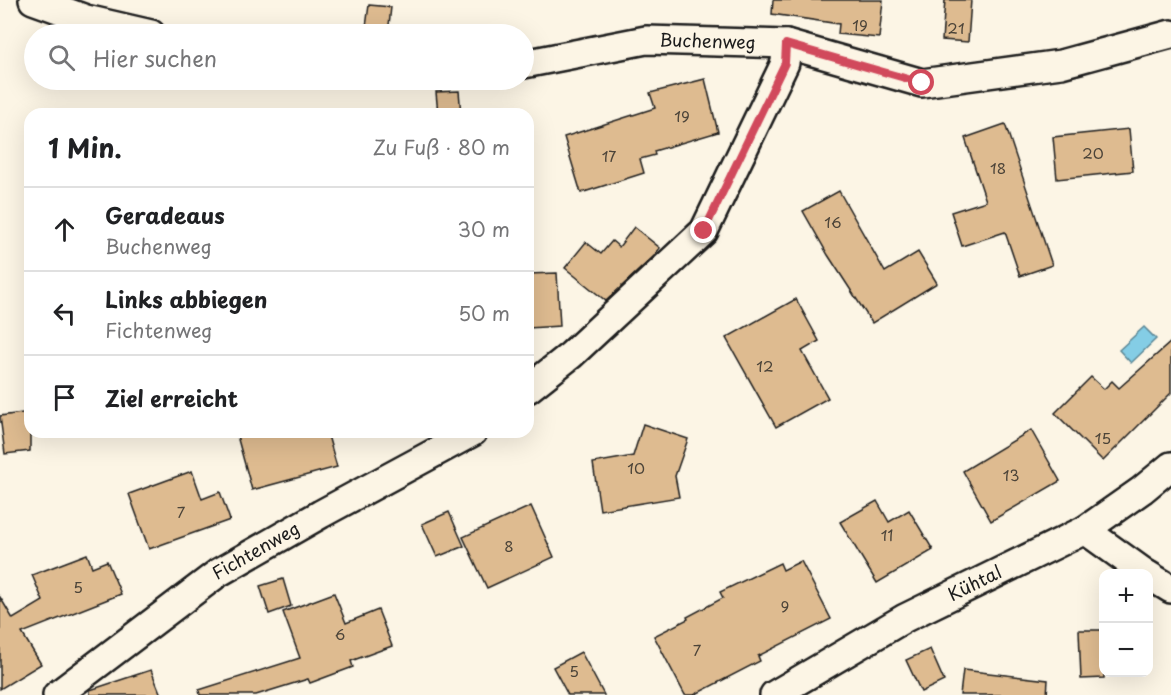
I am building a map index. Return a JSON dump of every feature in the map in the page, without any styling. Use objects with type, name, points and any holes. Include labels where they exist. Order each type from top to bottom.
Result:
[{"type":"street","points":[[33,0],[86,19],[108,24]]},
{"type":"street","name":"Buchenweg","points":[[534,62],[646,40],[786,44],[922,83],[1061,64],[1171,34]]},
{"type":"street","points":[[534,384],[571,355],[704,231],[785,63],[786,44]]},
{"type":"street","name":"Fichtenweg","points":[[57,695],[218,573],[462,438]]},
{"type":"street","name":"Kühtal","points":[[774,695],[905,618],[1085,530],[1142,490],[1171,466]]},
{"type":"street","points":[[1085,530],[1140,569]]},
{"type":"street","points":[[1153,578],[1171,589]]},
{"type":"water","points":[[1144,327],[1156,339],[1131,363],[1119,350]]},
{"type":"building","points":[[773,0],[883,0],[879,38],[838,34],[839,24],[772,14]]},
{"type":"building","points":[[945,0],[971,0],[968,42],[942,40]]},
{"type":"building","points":[[369,5],[391,7],[389,24],[366,24]]},
{"type":"building","points":[[705,79],[718,132],[654,151],[655,155],[640,159],[644,173],[581,193],[564,137],[655,108],[650,93]]},
{"type":"building","points":[[459,91],[460,108],[437,108],[436,92]]},
{"type":"building","points":[[1005,124],[1052,265],[1020,276],[1005,232],[962,246],[951,212],[986,201],[965,138]]},
{"type":"building","points":[[1129,129],[1133,171],[1057,179],[1053,137]]},
{"type":"building","points":[[839,191],[885,272],[918,252],[937,283],[872,323],[803,211]]},
{"type":"building","points":[[634,227],[660,248],[606,301],[565,268],[586,242],[601,254],[612,241],[619,247]]},
{"type":"building","points":[[557,273],[560,326],[534,328],[534,274]]},
{"type":"building","points":[[796,299],[819,341],[802,351],[828,398],[776,427],[726,338]]},
{"type":"building","points":[[1171,342],[1171,393],[1103,461],[1055,413],[1091,377],[1104,389],[1112,381],[1119,388]]},
{"type":"building","points":[[24,413],[24,438],[30,438],[30,451],[5,454],[0,416]]},
{"type":"building","points":[[643,424],[688,439],[675,476],[679,497],[600,510],[593,463],[633,456]]},
{"type":"building","points":[[1031,430],[1060,481],[991,521],[963,471]]},
{"type":"building","points":[[238,438],[329,438],[337,467],[252,490]]},
{"type":"building","points":[[192,471],[202,499],[220,492],[230,520],[149,549],[129,494]]},
{"type":"building","points":[[877,501],[889,522],[909,510],[933,550],[877,583],[840,522]]},
{"type":"building","points":[[531,506],[554,557],[487,588],[463,537]]},
{"type":"building","points":[[449,512],[464,546],[437,557],[422,524]]},
{"type":"building","points":[[87,554],[92,567],[107,561],[121,594],[22,633],[41,664],[0,689],[0,597],[13,619],[43,601],[32,575]]},
{"type":"building","points":[[801,561],[831,619],[758,656],[760,661],[694,695],[685,695],[654,636],[723,598],[720,592],[780,563],[783,570]]},
{"type":"building","points":[[283,579],[291,606],[269,614],[260,586]]},
{"type":"building","points":[[334,593],[346,623],[378,610],[392,646],[351,661],[353,667],[310,683],[308,679],[256,695],[200,695],[199,690],[300,658],[283,612]]},
{"type":"building","points":[[1079,630],[1099,630],[1099,677],[1104,678],[1081,679]]},
{"type":"building","points":[[930,649],[944,681],[921,692],[906,660]]},
{"type":"building","points":[[581,652],[604,695],[568,695],[553,667]]},
{"type":"building","points":[[151,670],[161,695],[90,695],[90,690]]},
{"type":"building","points":[[963,670],[1048,680],[1047,695],[960,695]]},
{"type":"route","points":[[704,231],[785,63],[786,44],[922,83]]}]
